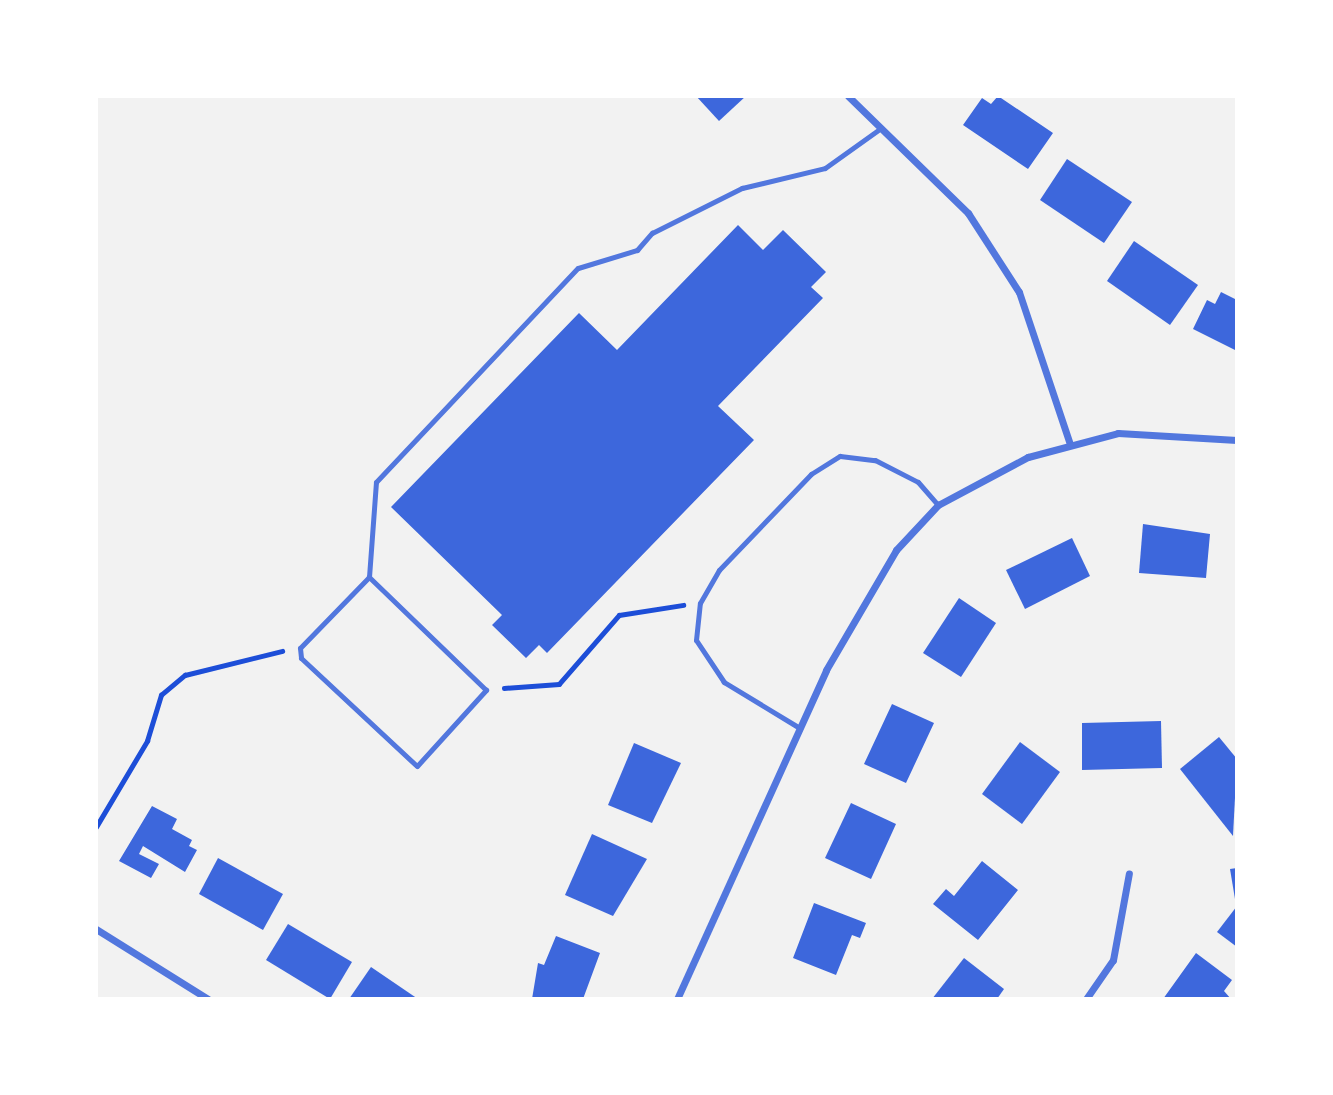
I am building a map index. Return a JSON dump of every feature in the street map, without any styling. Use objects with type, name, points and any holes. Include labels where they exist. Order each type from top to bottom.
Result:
[{"type":"street","points":[[848,96],[878,130],[968,213],[1019,292],[1070,444]]},
{"type":"street","points":[[677,999],[798,727],[863,599],[896,550],[938,505],[1028,457],[1070,444],[1161,431],[1237,440]]},
{"type":"street","points":[[1086,999],[1113,960],[1129,873]]},
{"type":"street","points":[[96,929],[208,999]]},
{"type":"lane","points":[[369,577],[485,690],[417,766],[301,658],[300,648],[369,577],[376,482],[578,268],[637,250],[652,233],[742,188],[825,168],[878,130]]},
{"type":"lane","points":[[798,727],[724,682],[696,640],[700,603],[756,528],[840,456],[875,460],[918,482],[938,505]]},
{"type":"path","points":[[485,690],[559,684],[619,615],[700,603]]},
{"type":"path","points":[[96,827],[147,741],[161,695],[185,675],[300,648]]},
{"type":"building","points":[[696,96],[746,96],[719,121]]},
{"type":"building","points":[[998,96],[1053,133],[1028,169],[963,125],[982,98],[991,104]]},
{"type":"building","points":[[1067,159],[1132,202],[1104,243],[1040,200]]},
{"type":"building","points":[[738,225],[763,250],[783,230],[826,272],[811,287],[823,298],[718,406],[754,440],[547,653],[539,645],[526,658],[492,625],[502,615],[391,507],[579,313],[617,350]]},
{"type":"building","points":[[1134,241],[1198,285],[1170,325],[1107,281]]},
{"type":"building","points":[[1221,292],[1237,300],[1237,351],[1193,329],[1207,300],[1215,304]]},
{"type":"building","points":[[1143,524],[1210,534],[1206,578],[1139,573]]},
{"type":"building","points":[[1072,538],[1090,576],[1025,609],[1006,570]]},
{"type":"building","points":[[959,598],[996,623],[961,677],[923,653]]},
{"type":"building","points":[[892,704],[934,723],[906,783],[864,764]]},
{"type":"building","points":[[1161,721],[1162,768],[1082,770],[1082,723]]},
{"type":"building","points":[[1219,737],[1237,759],[1233,836],[1180,769]]},
{"type":"building","points":[[1020,742],[1060,772],[1022,824],[982,794]]},
{"type":"building","points":[[634,743],[681,763],[652,823],[608,805]]},
{"type":"building","points":[[851,803],[896,824],[871,879],[825,858]]},
{"type":"building","points":[[152,806],[177,819],[172,829],[192,840],[189,846],[197,850],[185,872],[143,846],[139,854],[159,864],[151,878],[119,861]]},
{"type":"building","points":[[592,834],[647,859],[613,916],[565,895]]},
{"type":"building","points":[[218,858],[283,894],[263,930],[199,894]]},
{"type":"building","points":[[982,861],[1018,890],[978,940],[933,904],[946,889],[954,896]]},
{"type":"building","points":[[1237,868],[1237,899],[1235,899],[1230,869]]},
{"type":"building","points":[[814,903],[866,923],[860,938],[852,935],[836,975],[793,958]]},
{"type":"building","points":[[1237,906],[1237,947],[1217,932]]},
{"type":"building","points":[[288,924],[352,962],[330,999],[266,960]]},
{"type":"building","points":[[556,936],[600,953],[583,999],[532,999],[538,963],[544,965]]},
{"type":"building","points":[[1196,953],[1232,980],[1224,991],[1231,999],[1163,999]]},
{"type":"building","points":[[964,958],[1004,989],[997,999],[932,999]]},
{"type":"building","points":[[371,967],[418,999],[349,999]]}]
